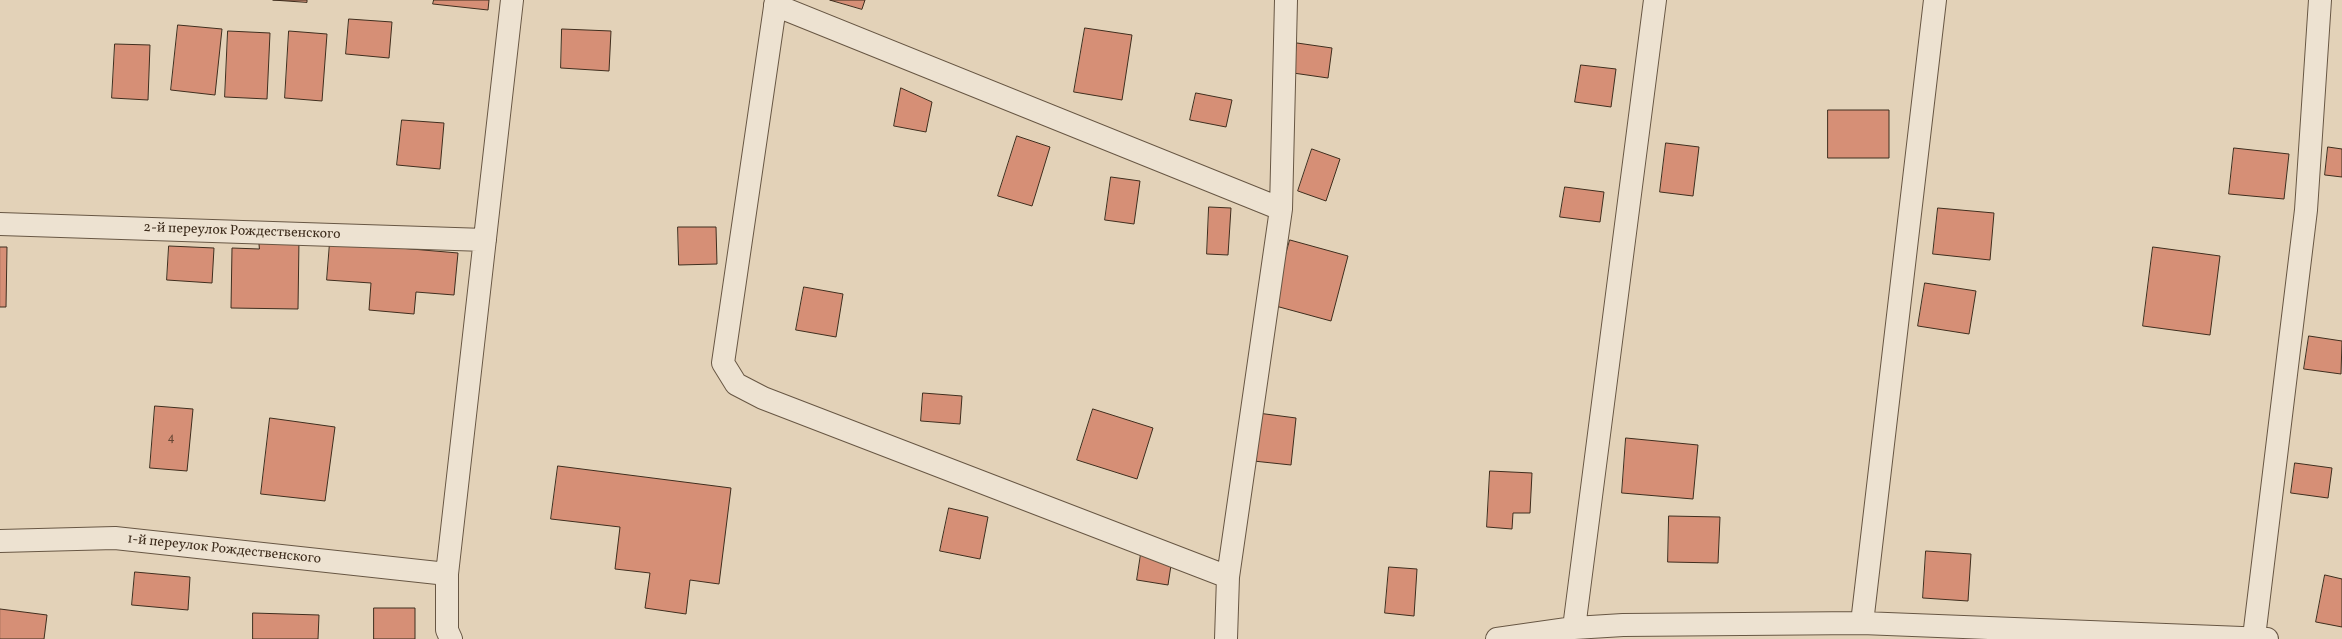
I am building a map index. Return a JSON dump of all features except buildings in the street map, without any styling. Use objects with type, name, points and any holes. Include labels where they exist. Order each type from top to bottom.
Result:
[{"type":"street","points":[[451,639],[447,630],[447,574],[512,0]]},
{"type":"street","points":[[1226,639],[1228,577],[1281,209],[1286,0]]},
{"type":"street","points":[[1574,628],[1655,0]]},
{"type":"street","points":[[1862,623],[1935,0]]},
{"type":"street","points":[[1497,639],[1574,628],[1623,625],[1862,623],[2260,638],[2306,210],[2320,0]]},
{"type":"street","points":[[1228,577],[770,401],[736,384],[723,363],[776,2],[1281,209]]},
{"type":"street","name":"2-й переулок Рождественского","points":[[0,224],[485,240]]},
{"type":"street","name":"1-й переулок Рождественского","points":[[0,541],[115,538],[447,574]]}]
